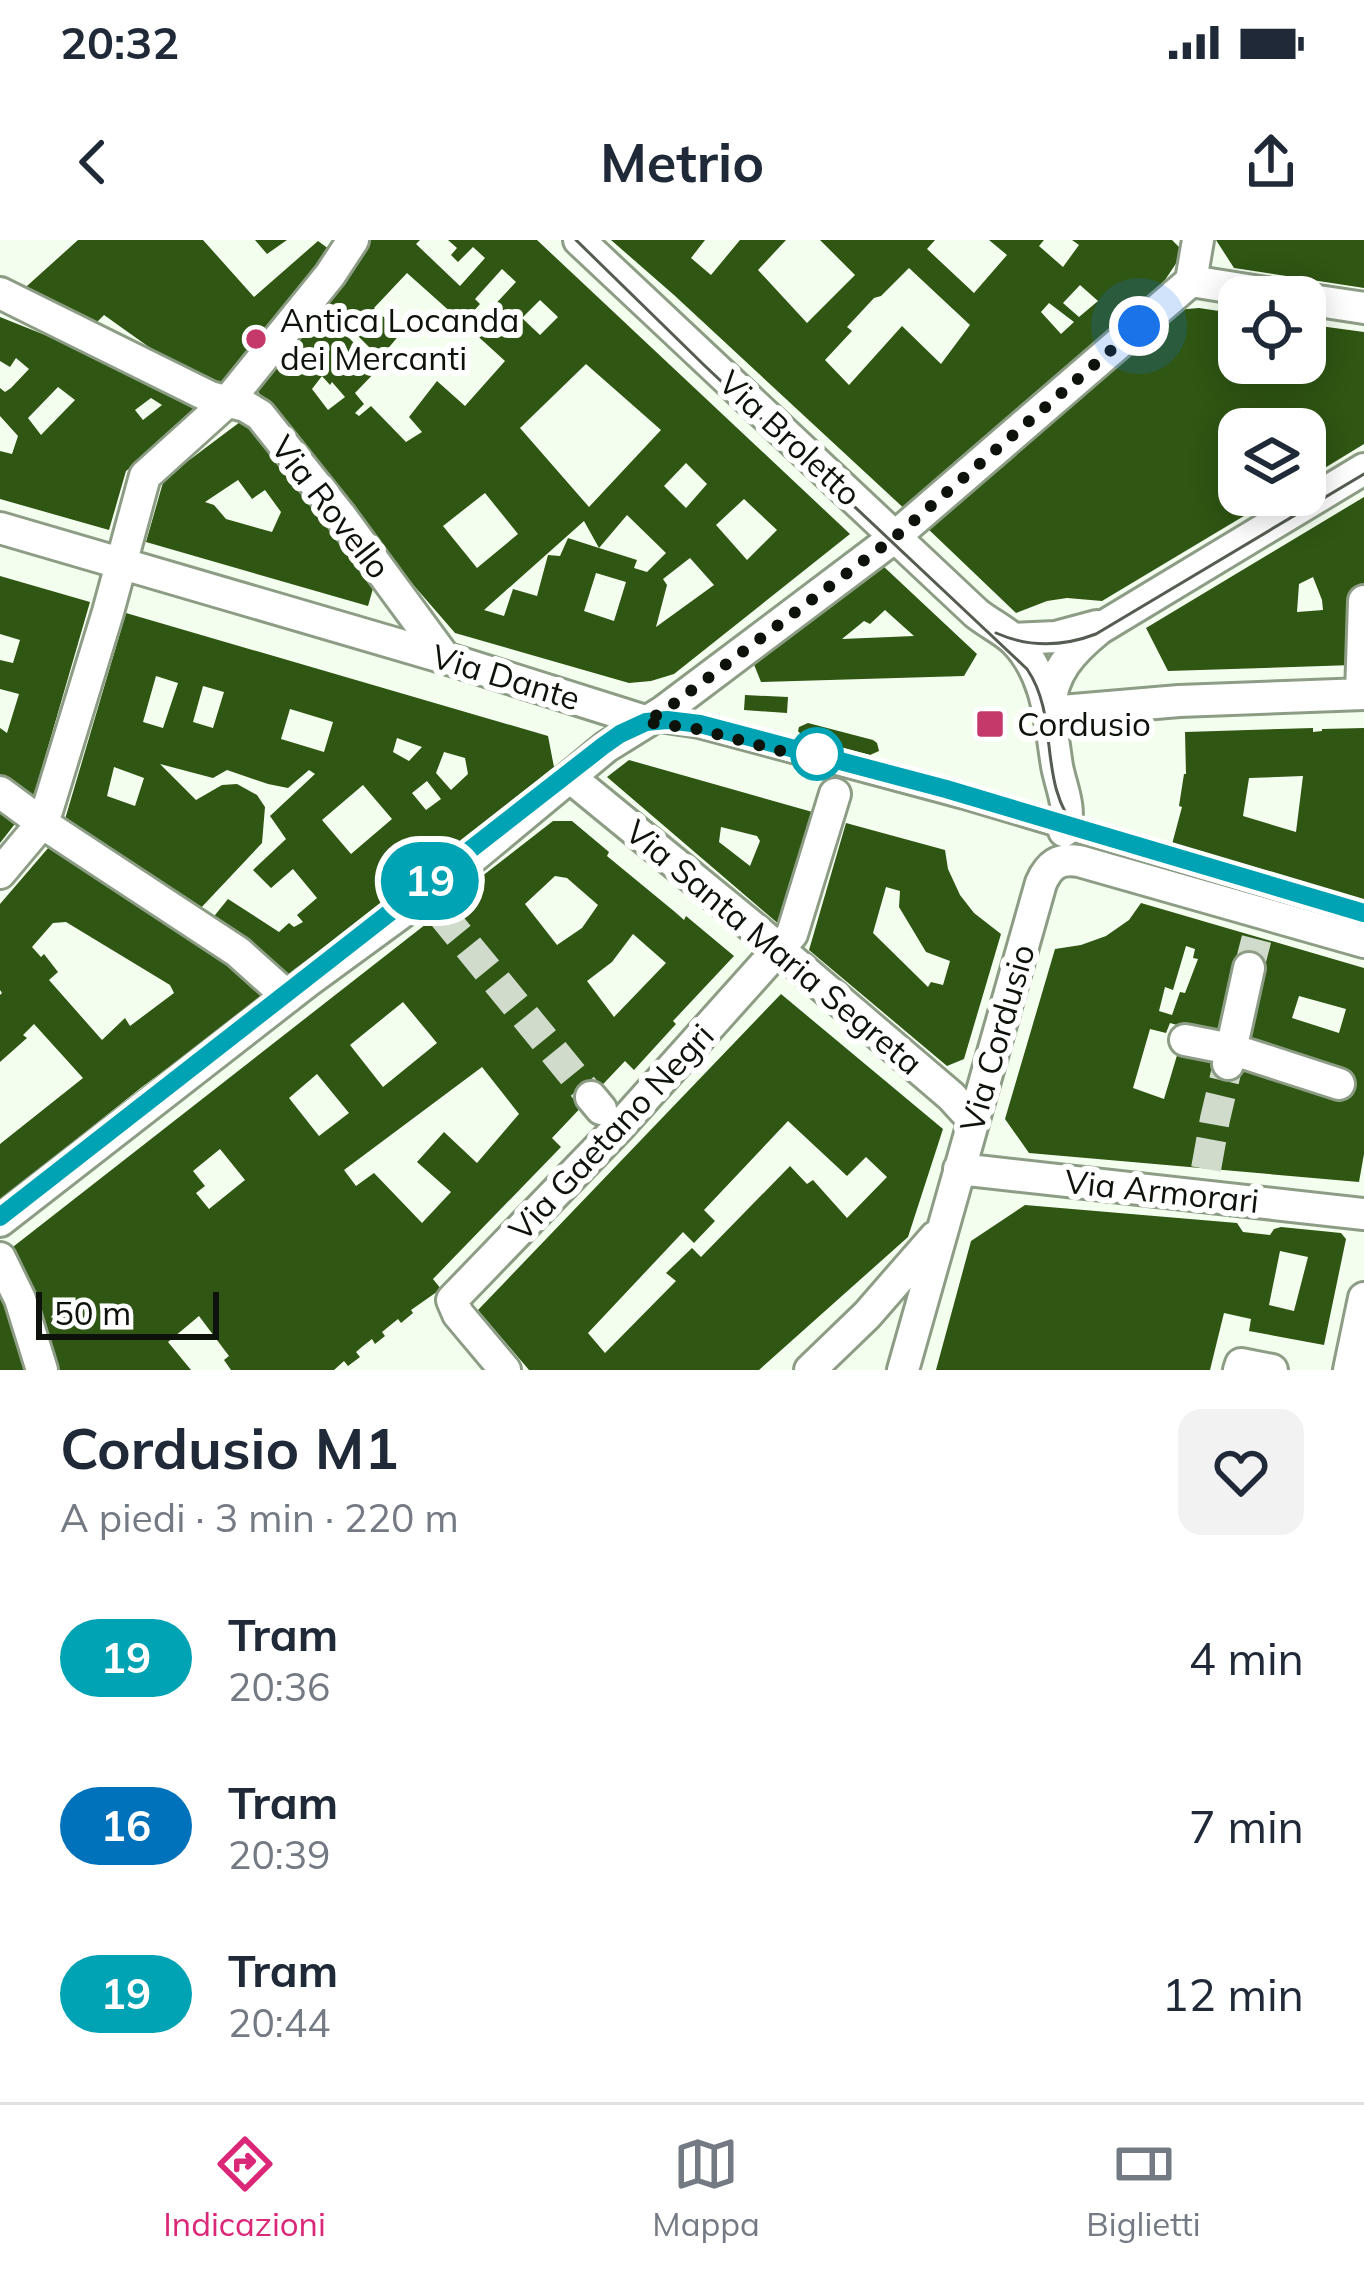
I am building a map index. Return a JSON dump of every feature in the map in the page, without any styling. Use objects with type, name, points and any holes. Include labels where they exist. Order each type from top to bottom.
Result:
[{"type":"street","points":[[0,873],[44,817],[145,476],[228,401],[302,312],[353,240]]},
{"type":"street","name":"Via Broletto","points":[[579,240],[976,613],[1009,636]]},
{"type":"street","points":[[0,1221],[441,884],[606,747],[664,711],[895,537],[1191,281],[1198,240]]},
{"type":"street","points":[[1191,281],[1218,285]]},
{"type":"street","name":"Via Rovello","points":[[0,293],[210,397],[260,415],[446,658]]},
{"type":"street","points":[[1326,302],[1364,308]]},
{"type":"street","points":[[1009,636],[1069,635],[1102,624],[1364,469]]},
{"type":"street","name":"Via Dante","points":[[0,528],[446,658],[645,722]]},
{"type":"street","points":[[1050,712],[1178,701],[1362,694],[1364,601]]},
{"type":"street","points":[[1050,712],[1052,687],[1062,666],[1084,641],[1129,610]]},
{"type":"street","points":[[1009,636],[1036,673],[1050,712],[1068,820],[1064,845],[1211,887],[1260,925],[1364,942]]},
{"type":"street","name":"Via Santa Maria Segreta","points":[[571,778],[951,1096],[973,1120]]},
{"type":"street","points":[[0,792],[44,817],[238,952],[288,997]]},
{"type":"street","name":"Via Gaetano Negri","points":[[506,1370],[458,1314],[452,1300],[620,1126],[792,934],[835,794]]},
{"type":"street","name":"Via Cordusio","points":[[903,1370],[1041,883],[1064,845]]},
{"type":"street","points":[[1230,1056],[1249,968]]},
{"type":"street","points":[[1186,1040],[1339,1084]]},
{"type":"street","name":"Via Armorari","points":[[959,1169],[1204,1182],[1364,1214]]},
{"type":"street","points":[[810,1370],[882,1299],[943,1228]]},
{"type":"street","points":[[0,1258],[20,1299],[43,1370]]},
{"type":"street","points":[[1348,1370],[1364,1298]]},
{"type":"lane","name":"Via Dante","points":[[645,722],[697,729],[962,800],[1064,845]]},
{"type":"lane","points":[[1211,887],[1364,919]]},
{"type":"lane","points":[[882,1299],[907,1298],[922,1305]]},
{"type":"building","points":[[78,240],[203,240],[254,297],[318,241],[333,252],[217,390],[104,315],[95,324],[17,295]]},
{"type":"building","points":[[255,240],[287,240],[267,254]]},
{"type":"building","points":[[369,240],[420,240],[416,244],[460,286],[485,258],[473,247],[458,262],[451,255],[457,248],[448,240],[537,240],[850,534],[674,674],[629,683],[455,633],[255,388]],"holes":[[[502,269],[516,282],[471,330],[505,361],[465,406],[437,381],[409,417],[422,432],[406,442],[371,406],[359,416],[355,413],[364,404],[355,393],[379,368],[343,332],[348,326],[380,358],[401,333],[374,308],[407,273],[463,323],[480,304],[475,299]],[[540,300],[558,317],[540,335],[522,318]],[[586,364],[661,430],[589,507],[520,428]],[[322,376],[345,397],[328,410],[312,389]],[[686,463],[707,484],[686,508],[664,486]],[[485,493],[518,534],[477,568],[443,526]],[[744,499],[777,530],[747,560],[716,525]],[[627,515],[666,553],[647,572],[634,568],[637,560],[599,548]],[[584,521],[599,548],[568,538],[560,556],[548,555],[537,596],[513,589],[504,616],[484,610]],[[690,558],[714,585],[656,627],[667,585],[663,579]],[[596,573],[626,582],[614,621],[584,611]]]},
{"type":"building","points":[[611,240],[705,240],[691,258],[711,275],[740,240],[786,240],[758,270],[807,323],[855,275],[820,240],[935,240],[927,249],[974,293],[1007,255],[989,240],[1044,240],[1039,246],[1063,267],[1079,245],[1072,240],[1172,240],[1181,249],[1159,289],[909,513]],"holes":[[[909,268],[970,325],[941,364],[902,326],[849,385],[825,360],[852,331],[847,327]],[[1080,285],[1098,301],[1079,317],[1063,303]],[[1049,303],[1074,322],[1061,334],[1041,312]]]},
{"type":"building","points":[[1216,240],[1364,240],[1364,288],[1326,282],[1326,276],[1234,268]]},
{"type":"building","points":[[1175,310],[1218,311],[1218,384],[1326,384],[1326,327],[1364,332],[1364,444],[1326,467],[1326,408],[1218,408],[1218,516],[1244,516],[1102,601],[1067,598],[1016,613],[925,526]]},
{"type":"building","points":[[0,317],[105,359],[201,406],[201,412],[126,471],[109,530],[0,499],[0,451],[12,454],[18,436],[0,416],[0,388],[5,392],[29,369],[16,358],[10,367],[0,361]],"holes":[[[58,387],[75,400],[41,435],[28,418]],[[151,398],[162,405],[143,420],[135,410]]]},
{"type":"building","points":[[244,419],[374,585],[368,606],[146,542],[164,479]],"holes":[[[238,480],[252,499],[265,490],[281,512],[272,532],[226,519],[205,502]]]},
{"type":"building","points":[[1364,497],[1364,592],[1353,665],[1168,671],[1146,628]],"holes":[[[1313,577],[1323,610],[1297,612],[1299,584]]]},
{"type":"building","points":[[882,565],[977,654],[964,676],[761,682],[753,662]],"holes":[[[885,610],[914,636],[842,639]]]},
{"type":"building","points":[[0,576],[90,602],[33,799],[0,777],[0,728],[7,733],[19,694],[0,689],[0,660],[13,663],[20,640],[0,634]]},
{"type":"building","points":[[126,613],[548,736],[554,767],[287,977],[211,920],[228,899],[279,932],[289,923],[294,927],[303,922],[297,915],[317,898],[293,869],[271,888],[253,870],[286,839],[270,816],[315,774],[309,770],[288,788],[227,770],[213,778],[160,764],[196,800],[222,785],[237,784],[257,795],[265,807],[262,843],[198,911],[63,826]],"holes":[[[156,676],[178,683],[163,728],[143,722]],[[203,686],[224,692],[213,728],[193,722]],[[290,709],[333,722],[324,752],[281,739]],[[397,738],[422,747],[409,761],[393,752]],[[444,752],[465,758],[468,774],[451,790],[436,773]],[[114,767],[144,778],[135,806],[107,796]],[[427,781],[441,799],[426,810],[412,793]],[[363,785],[392,819],[351,854],[322,820]]]},
{"type":"building","points":[[745,695],[788,697],[787,713],[744,710]]},
{"type":"building","points":[[808,723],[873,740],[879,751],[870,755],[803,737],[799,727]]},
{"type":"building","points":[[1364,728],[1364,902],[1171,848],[1186,774],[1185,732]],"holes":[[[1303,776],[1296,832],[1243,816],[1249,778]]]},
{"type":"building","points":[[629,760],[816,813],[781,926],[607,777]],"holes":[[[721,827],[757,836],[760,841],[750,866],[719,842]]]},
{"type":"building","points":[[0,806],[18,820],[0,843]]},
{"type":"building","points":[[553,821],[572,821],[609,852],[607,856],[734,956],[634,1070],[625,1061],[552,1138],[561,1147],[433,1279],[441,1289],[401,1323],[398,1319],[382,1332],[385,1336],[375,1344],[372,1339],[363,1346],[356,1352],[360,1357],[348,1366],[344,1361],[334,1370],[231,1370],[224,1360],[229,1356],[199,1316],[168,1342],[191,1370],[48,1370],[9,1250]],"holes":[[[555,876],[567,878],[598,905],[582,928],[557,945],[525,904]],[[633,934],[666,963],[614,1017],[587,981],[612,962]],[[403,1002],[437,1043],[383,1087],[350,1045]],[[482,1067],[519,1114],[477,1163],[444,1132],[417,1162],[451,1192],[422,1223],[374,1173],[356,1186],[344,1170]],[[317,1074],[349,1113],[319,1136],[289,1098]],[[220,1149],[245,1180],[209,1209],[196,1193],[205,1186],[193,1171]]]},
{"type":"building","points":[[846,823],[945,850],[960,895],[1001,934],[964,1059],[947,1066],[809,950]],"holes":[[[886,887],[900,891],[899,907],[926,952],[950,961],[943,985],[931,982],[928,987],[873,933]]]},
{"type":"building","points":[[49,847],[240,969],[262,998],[0,1200],[0,1144],[83,1078],[34,1024],[23,1035],[27,1038],[0,1062],[0,904]],"holes":[[[66,922],[170,985],[174,993],[130,1026],[125,1018],[102,1040],[49,980],[58,972],[32,947],[53,923]]]},
{"type":"building","points":[[1141,903],[1364,968],[1364,1154],[1359,1182],[1029,1153],[1005,1119],[1055,949],[1106,936],[1129,920]],"holes":[[[1186,946],[1195,949],[1193,958],[1198,959],[1172,1015],[1159,1011],[1165,987],[1173,990]],[[1238,965],[1248,1045],[1178,1052],[1164,1099],[1133,1088],[1150,1029],[1166,1033],[1170,1023],[1208,1034],[1220,1027]],[[1299,996],[1346,1009],[1339,1033],[1292,1018]]]},
{"type":"building","points":[[781,994],[943,1129],[908,1237],[759,1370],[529,1370],[478,1310]],"holes":[[[788,1121],[847,1176],[866,1157],[887,1177],[847,1218],[813,1180],[807,1184],[790,1166],[701,1257],[692,1248],[666,1273],[676,1281],[605,1353],[588,1333],[683,1232],[694,1243],[715,1221],[704,1210]]]},
{"type":"building","points":[[1025,1205],[1237,1223],[1243,1232],[1270,1235],[1281,1227],[1341,1233],[1346,1239],[1324,1345],[1249,1331],[1251,1319],[1224,1313],[1210,1370],[936,1370],[971,1241]],"holes":[[[1280,1251],[1308,1257],[1294,1311],[1269,1305]]]},
{"type":"building","points":[[0,1288],[30,1370],[0,1370]]},
{"type":"tunnel","points":[[440,912],[591,1097]]},
{"type":"tunnel","points":[[1249,968],[1257,937]]},
{"type":"tunnel","points":[[1206,1169],[1228,1064]]},
{"type":"tram line","points":[[576,240],[1027,669],[1043,709],[1057,792],[1078,831]]},
{"type":"tram line","points":[[996,633],[1046,644],[1096,634],[1364,474]]},
{"type":"tram line","name":"19","points":[[0,1217],[603,746],[646,722],[700,724],[817,754],[1364,913]]},
{"type":"tram line","points":[[0,1217],[603,746],[647,722],[700,725],[946,789],[1364,914]]},
{"type":"place","name":"Antica Locanda dei Mercanti","points":[[256,339]]},
{"type":"place","name":"Cordusio","points":[[990,724]]},
{"type":"route","points":[[817,754],[816,760],[697,729],[645,722],[895,537],[1139,326]]}]
